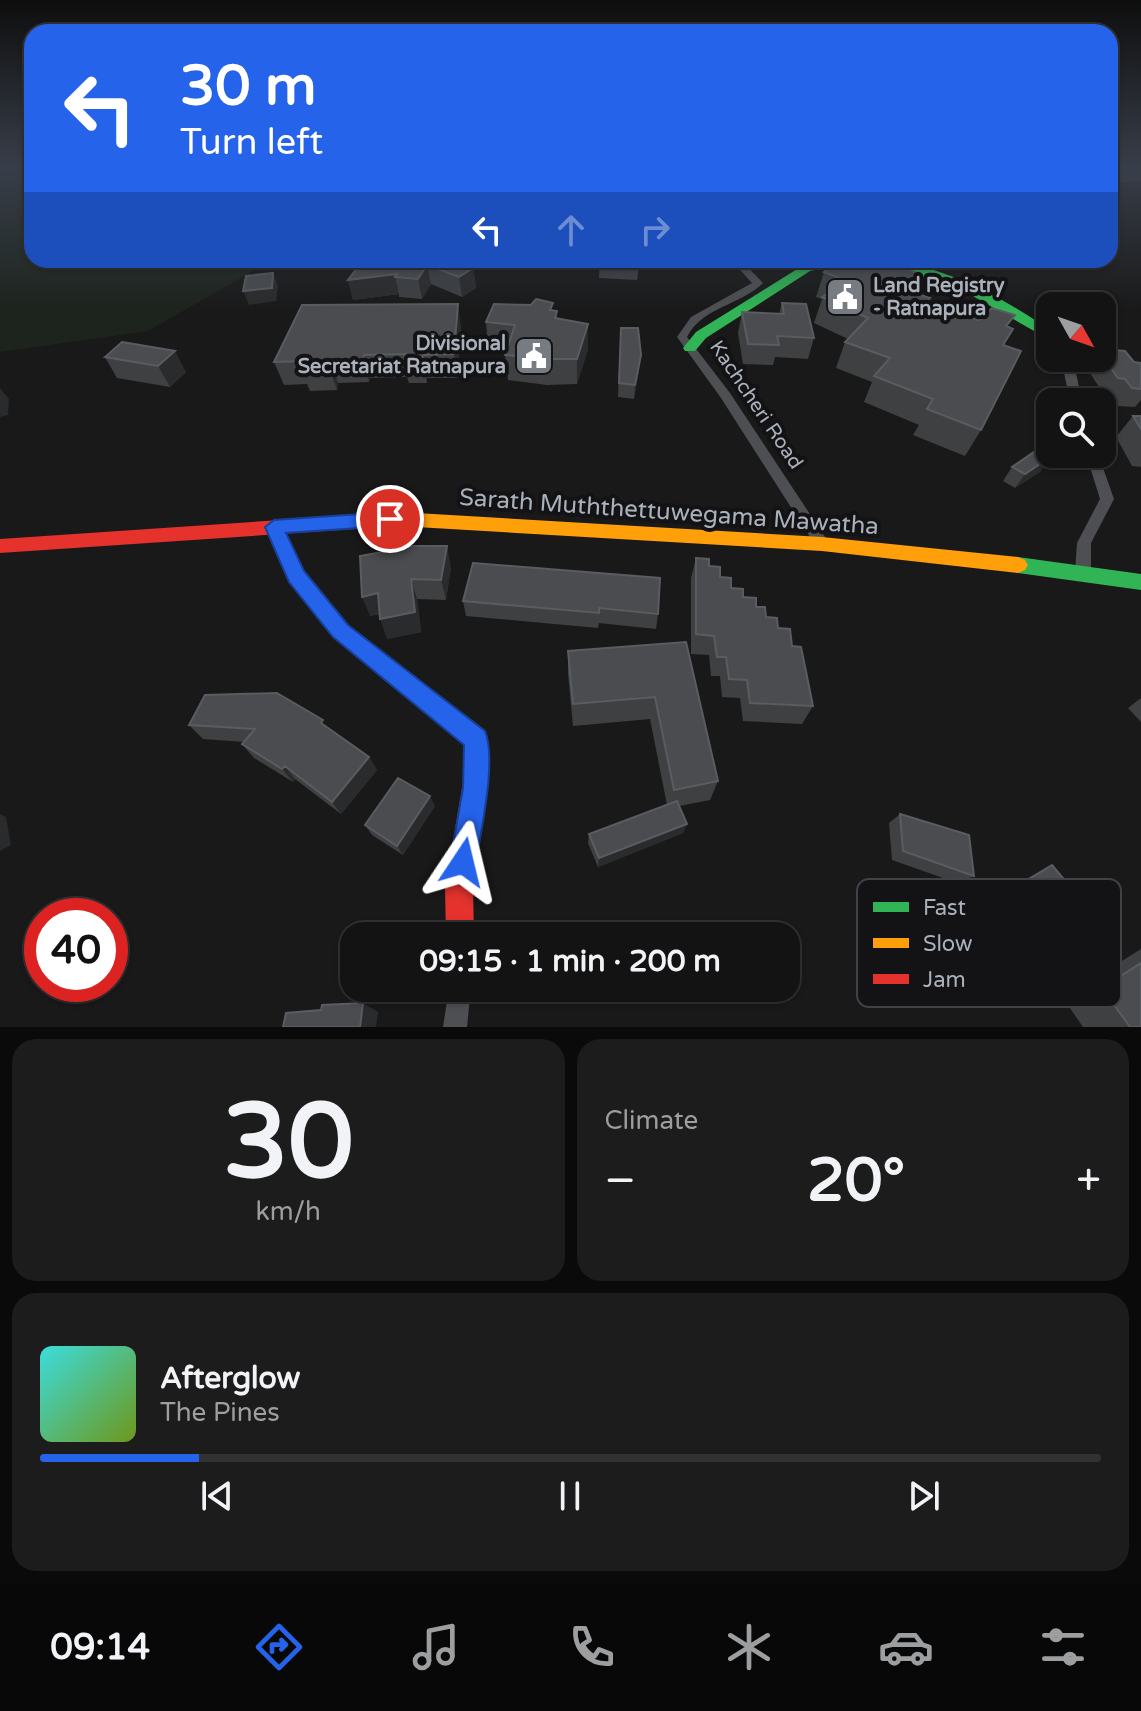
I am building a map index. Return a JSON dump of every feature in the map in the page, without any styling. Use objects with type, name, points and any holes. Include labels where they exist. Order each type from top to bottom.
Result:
[{"type":"street","points":[[690,348],[682,337],[685,326],[748,293],[758,283],[744,268]]},
{"type":"street","name":"Kachcheri Road","points":[[808,268],[701,335],[690,348],[726,396],[822,544]]},
{"type":"street","name":"Kachcheri Road","points":[[896,268],[956,283],[998,300],[1036,323]]},
{"type":"street","points":[[1083,572],[1084,543],[1107,499],[1097,468]]},
{"type":"street","name":"Sarath Muththettuwegama Mawatha","points":[[0,546],[390,519],[822,544],[1083,572],[1141,582]]},
{"type":"street","points":[[274,527],[296,576],[340,631],[476,739],[475,788],[459,887],[460,922]]},
{"type":"street","points":[[455,1027],[458,1002]]},
{"type":"shaded area","points":[[0,214],[24,214],[24,268],[258,268],[148,331],[0,352]]},
{"type":"building","points":[[357,268],[425,268],[418,279],[395,277],[397,274],[348,280]]},
{"type":"building","points":[[435,268],[473,268],[459,277]]},
{"type":"building","points":[[830,268],[905,268],[917,273],[897,287],[930,298],[927,301],[979,320],[992,308],[1015,315],[1006,326],[1013,329],[1003,345],[1021,351],[981,430],[927,409],[933,399],[874,376],[890,358],[845,342],[868,318],[822,297],[847,281],[824,272]]},
{"type":"building","points":[[273,273],[272,288],[243,291],[246,276]]},
{"type":"building","points":[[536,299],[553,303],[550,310],[557,311],[555,318],[588,324],[577,359],[505,355],[515,325],[486,322],[494,304],[531,305]]},
{"type":"building","points":[[782,303],[806,304],[814,338],[777,336],[779,345],[748,344],[742,312],[784,314]]},
{"type":"building","points":[[458,304],[454,354],[423,355],[422,360],[404,360],[405,354],[364,355],[363,359],[331,360],[329,367],[301,368],[304,361],[274,362],[302,305]]},
{"type":"building","points":[[621,328],[638,328],[641,355],[635,385],[619,383]]},
{"type":"building","points":[[122,342],[175,351],[158,366],[105,357]]},
{"type":"building","points":[[1116,350],[1125,351],[1134,362],[1141,363],[1141,389],[1132,388],[1125,379],[1118,378],[1114,372]]},
{"type":"building","points":[[1133,416],[1141,416],[1141,429]]},
{"type":"building","points":[[1036,451],[1036,467],[1025,474],[1012,467]]},
{"type":"building","points":[[414,546],[447,546],[441,580],[411,579],[415,612],[380,619],[378,593],[362,597],[360,556]]},
{"type":"building","points":[[696,558],[709,559],[709,566],[720,567],[720,577],[731,578],[731,588],[743,589],[743,597],[756,598],[756,607],[765,607],[766,617],[777,618],[778,628],[790,629],[792,646],[801,647],[813,706],[750,703],[747,680],[729,679],[726,657],[717,657],[714,636],[696,634]]},
{"type":"building","points":[[473,563],[660,578],[658,614],[599,608],[599,613],[463,601]]},
{"type":"building","points":[[686,642],[718,781],[674,790],[655,697],[573,704],[568,651]]},
{"type":"building","points":[[277,693],[323,720],[321,723],[369,757],[332,802],[285,766],[282,769],[242,744],[255,729],[189,725],[205,695]]},
{"type":"building","points":[[398,778],[430,796],[397,846],[365,825]]},
{"type":"building","points":[[677,801],[687,824],[599,858],[589,834]]},
{"type":"building","points":[[900,814],[969,835],[974,876],[903,851]]},
{"type":"building","points":[[1052,865],[1064,879],[1029,879]]},
{"type":"building","points":[[1141,963],[1141,1027],[1130,1027],[1116,1007],[1121,1007],[1121,976]]},
{"type":"building","points":[[363,1003],[360,1027],[283,1027],[286,1013],[321,1010],[322,1005]]},
{"type":"traffic: fast","points":[[690,348],[701,335],[808,268]]},
{"type":"traffic: fast","points":[[907,268],[968,289],[999,303],[1036,326]]},
{"type":"traffic: fast","points":[[1018,565],[1141,582]]},
{"type":"traffic: slow","points":[[399,519],[822,544],[1018,565]]},
{"type":"traffic: slow","points":[[274,527],[296,576],[340,631],[476,739],[475,783]]},
{"type":"traffic: jam","points":[[0,546],[399,519]]},
{"type":"traffic: jam","points":[[460,922],[459,887],[475,783]]},
{"type":"place","name":"Land Registry - Ratnapura","points":[[845,297]]},
{"type":"place","name":"Divisional Secretariat Ratnapura","points":[[534,356]]},
{"type":"route","points":[[390,519],[274,527],[296,576],[340,631],[476,739],[475,788],[463,862]]}]
